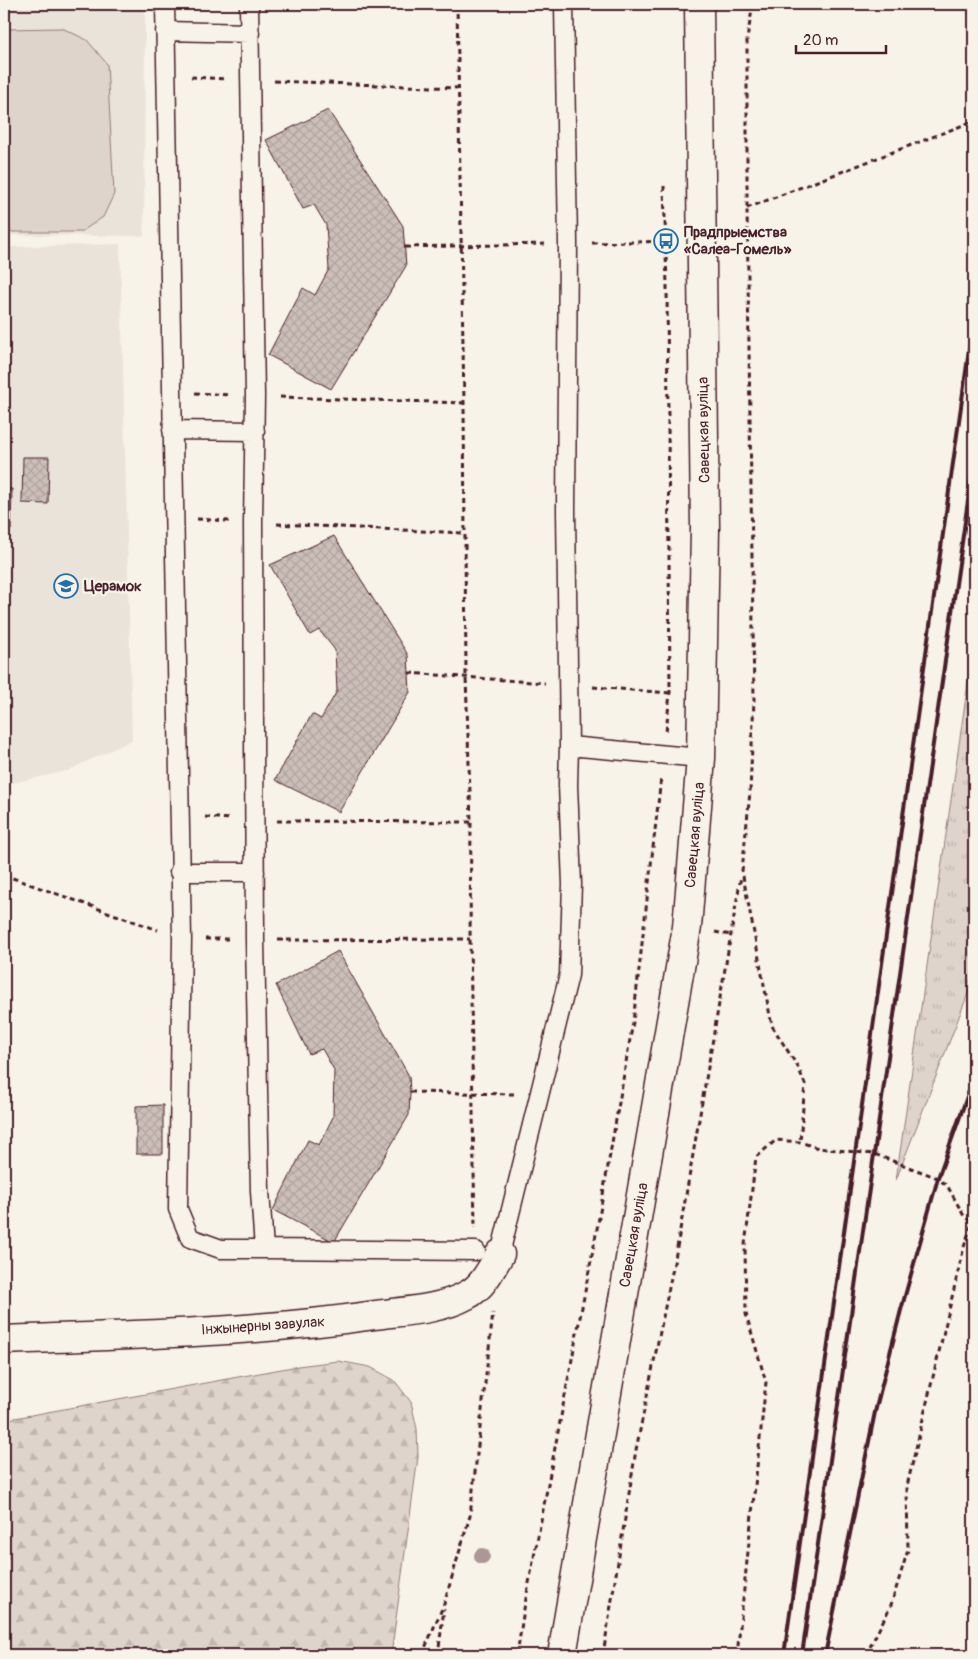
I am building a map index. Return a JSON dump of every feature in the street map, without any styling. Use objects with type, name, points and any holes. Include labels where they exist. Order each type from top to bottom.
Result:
[{"type":"main road","name":"Савецкая вуліца","points":[[562,1655],[687,928],[701,758],[705,528],[699,4]]},
{"type":"main road","name":"Інжынерны завулак","points":[[4,1340],[191,1332],[321,1323],[443,1305],[469,1294],[485,1279],[488,1252]]},
{"type":"lane","points":[[165,4],[178,815],[182,939],[178,1209],[190,1238],[221,1248],[488,1252],[521,1162],[540,1095],[568,975],[572,884],[568,785],[566,510],[568,243],[564,4]]},
{"type":"lane","points":[[249,4],[255,396],[253,522],[255,872],[260,1191],[264,1249]]},
{"type":"lane","points":[[165,32],[250,33]]},
{"type":"lane","points":[[172,430],[255,431]]},
{"type":"lane","points":[[569,746],[701,758]]},
{"type":"lane","points":[[180,872],[255,872]]},
{"type":"path","points":[[457,4],[464,403],[466,677],[471,822],[470,939],[475,1216]]},
{"type":"path","points":[[603,1655],[636,1450],[676,1253],[742,871],[750,792],[754,699],[747,38],[753,4]]},
{"type":"path","points":[[166,76],[458,88]]},
{"type":"path","points":[[748,208],[974,121]]},
{"type":"path","points":[[518,1655],[524,1609],[597,1229],[633,1022],[670,693],[664,186]]},
{"type":"path","points":[[405,247],[666,241]]},
{"type":"path","points":[[171,392],[464,403]]},
{"type":"path","points":[[174,518],[464,533]]},
{"type":"path","points":[[409,673],[670,693]]},
{"type":"path","points":[[178,815],[255,821],[471,822]]},
{"type":"path","points":[[742,871],[772,1026],[798,1067],[805,1084],[800,1142]]},
{"type":"path","points":[[4,875],[182,939],[470,939]]},
{"type":"path","points":[[410,1092],[540,1095]]},
{"type":"path","points":[[737,1655],[766,1382],[746,1314],[745,1245],[756,1157],[776,1140],[800,1142],[818,1148],[874,1154],[938,1178],[948,1187],[964,1216],[973,1223],[964,1247],[907,1486],[908,1550],[891,1605],[866,1655]]},
{"type":"path","points":[[422,1655],[444,1604],[470,1516],[493,1312]]},
{"type":"path","points":[[438,1655],[444,1604]]},
{"type":"shaded area","points":[[4,4],[145,4],[144,236],[4,235]]},
{"type":"shaded area","name":"Церамок","points":[[120,244],[132,740],[67,771],[4,785],[4,247]]},
{"type":"green space","points":[[62,28],[87,40],[107,64],[114,194],[103,217],[81,232],[4,232],[4,29]]},
{"type":"green space","points":[[974,641],[974,978],[896,1180]]},
{"type":"green space","points":[[338,1361],[370,1367],[394,1380],[411,1402],[417,1429],[418,1457],[391,1655],[4,1655],[4,1420],[298,1366]]},
{"type":"building","points":[[328,110],[403,226],[406,266],[331,389],[268,355],[303,288],[315,295],[329,269],[326,225],[314,205],[303,209],[266,140]]},
{"type":"building","points":[[4,365],[9,365],[9,408],[4,408]]},
{"type":"building","points":[[23,457],[49,457],[48,504],[22,503]]},
{"type":"building","points":[[4,489],[12,489],[11,530],[4,530]]},
{"type":"building","points":[[334,536],[408,655],[410,692],[339,812],[275,780],[312,714],[321,719],[337,691],[335,650],[319,630],[310,635],[270,565]]},
{"type":"building","points":[[338,951],[409,1076],[410,1092],[409,1115],[334,1242],[273,1210],[308,1140],[319,1145],[333,1117],[334,1070],[322,1049],[309,1054],[276,985]]},
{"type":"building","points":[[163,1105],[163,1154],[136,1154],[136,1106]]},
{"type":"railway","points":[[784,1655],[974,315]]},
{"type":"railway","points":[[802,1655],[974,459]]},
{"type":"railway","points":[[825,1655],[875,1412],[901,1310],[938,1178],[974,1077]]},
{"type":"place","name":"Прадпрыемства «Салеа-Гомель»","points":[[666,241]]},
{"type":"place","name":"Церамок","points":[[66,586]]}]
